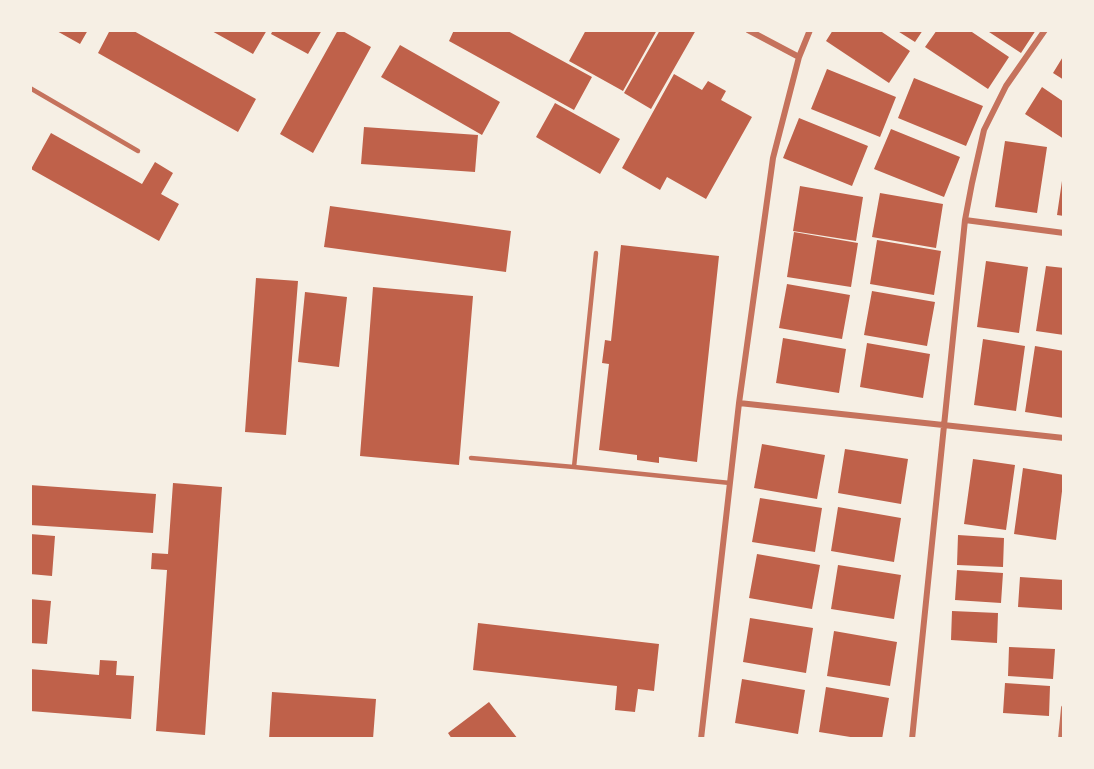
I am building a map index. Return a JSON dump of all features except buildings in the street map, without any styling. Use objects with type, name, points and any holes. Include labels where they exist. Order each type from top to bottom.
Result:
[{"type":"street","points":[[748,30],[799,57]]},
{"type":"street","points":[[701,739],[739,403],[773,158],[799,57],[810,30]]},
{"type":"street","points":[[912,739],[965,220],[984,130],[1006,86],[1046,30]]},
{"type":"street","points":[[965,220],[1064,233]]},
{"type":"street","points":[[739,403],[1064,438]]},
{"type":"street","points":[[1061,739],[1064,708]]},
{"type":"lane","points":[[30,88],[138,151]]},
{"type":"lane","points":[[574,467],[596,253]]},
{"type":"lane","points":[[471,458],[730,483]]}]
